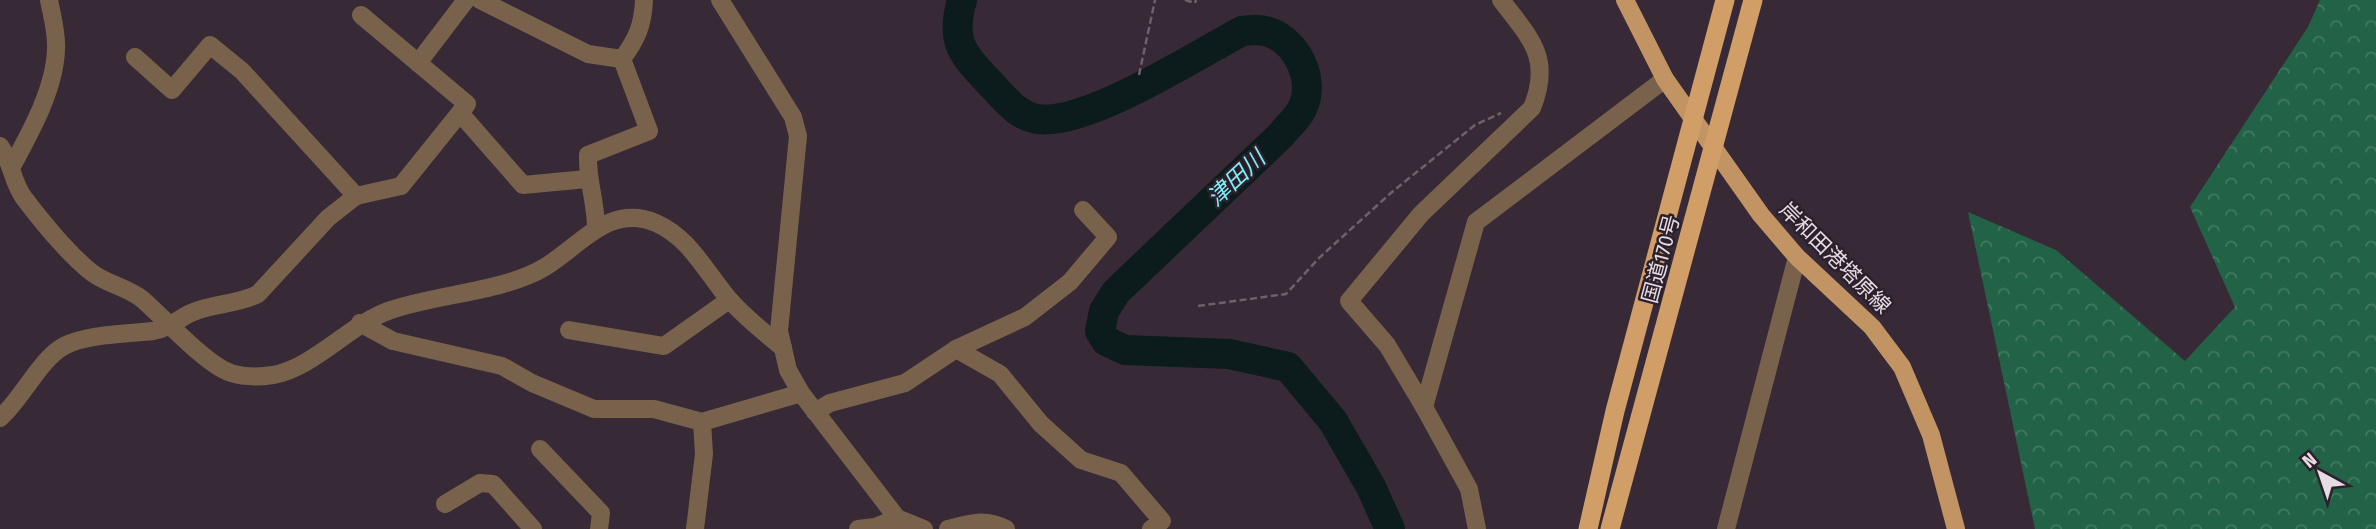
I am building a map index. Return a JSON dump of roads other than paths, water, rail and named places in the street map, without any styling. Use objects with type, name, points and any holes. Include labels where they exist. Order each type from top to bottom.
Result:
[{"type":"highway","name":"国道170号","points":[[1588,529],[1615,411],[1725,0]]},
{"type":"highway","name":"国道170号","points":[[1611,529],[1753,0]]},
{"type":"main road","name":"岸和田港塔原線","points":[[1625,0],[1665,79],[1715,146],[1761,215],[1797,257],[1872,327],[1902,367],[1931,435],[1956,529]]},
{"type":"street","points":[[11,167],[27,140],[54,72],[56,47],[49,0]]},
{"type":"street","points":[[418,63],[466,0]]},
{"type":"street","points":[[481,0],[588,54],[622,59]]},
{"type":"street","points":[[622,59],[637,39],[643,23],[644,0]]},
{"type":"street","points":[[720,0],[793,117],[798,136],[779,331],[788,370],[801,393],[899,524]]},
{"type":"street","points":[[1477,529],[1469,489],[1424,407],[1387,345],[1349,300],[1421,214],[1532,108],[1540,86],[1541,66],[1537,54],[1502,0]]},
{"type":"street","points":[[0,418],[12,407],[54,353],[65,345],[125,333],[156,331],[193,312],[244,301],[258,294],[328,218],[356,196],[401,186],[467,104],[361,15]]},
{"type":"street","points":[[135,57],[172,90],[210,45],[242,71],[356,196]]},
{"type":"street","points":[[596,228],[596,209],[587,179],[588,155],[649,131],[622,59]]},
{"type":"street","points":[[1424,407],[1476,222],[1665,79]]},
{"type":"street","points":[[460,113],[523,185],[587,179]]},
{"type":"street","points":[[0,146],[11,167],[16,185],[24,197],[74,256],[92,273],[139,296],[215,365],[231,373],[273,375],[293,369],[360,323],[408,305],[512,280],[544,268],[596,228],[614,220],[636,218],[655,223],[677,236],[694,252],[729,300],[783,348]]},
{"type":"street","points":[[815,412],[830,403],[905,383],[956,349],[1025,317],[1070,282],[1108,237],[1083,210]]},
{"type":"street","points":[[1726,529],[1797,257]]},
{"type":"street","points":[[569,330],[664,346],[729,300]]},
{"type":"street","points":[[360,323],[393,341],[502,366],[532,383],[594,409],[654,409],[702,422],[801,393]]},
{"type":"street","points":[[956,349],[1000,374],[1041,424],[1081,460],[1121,473],[1162,521],[1151,529]]},
{"type":"street","points":[[695,529],[704,454],[702,422]]},
{"type":"street","points":[[540,449],[601,513],[599,529]]},
{"type":"street","points":[[446,504],[480,484],[493,484],[533,529]]},
{"type":"street","points":[[948,529],[972,522],[993,523],[1006,529]]},
{"type":"street","points":[[858,529],[899,524],[924,529]]},
{"type":"waterway","name":"津田川","points":[[962,0],[957,25],[964,53],[1009,104],[1037,119],[1058,118],[1083,112],[1111,101],[1170,72],[1242,31],[1269,32],[1279,37],[1296,53],[1302,64],[1307,87],[1302,109],[1281,135],[1116,292],[1104,311],[1100,331],[1106,341],[1125,350],[1229,354],[1288,367],[1333,421],[1371,487],[1390,529]]}]
